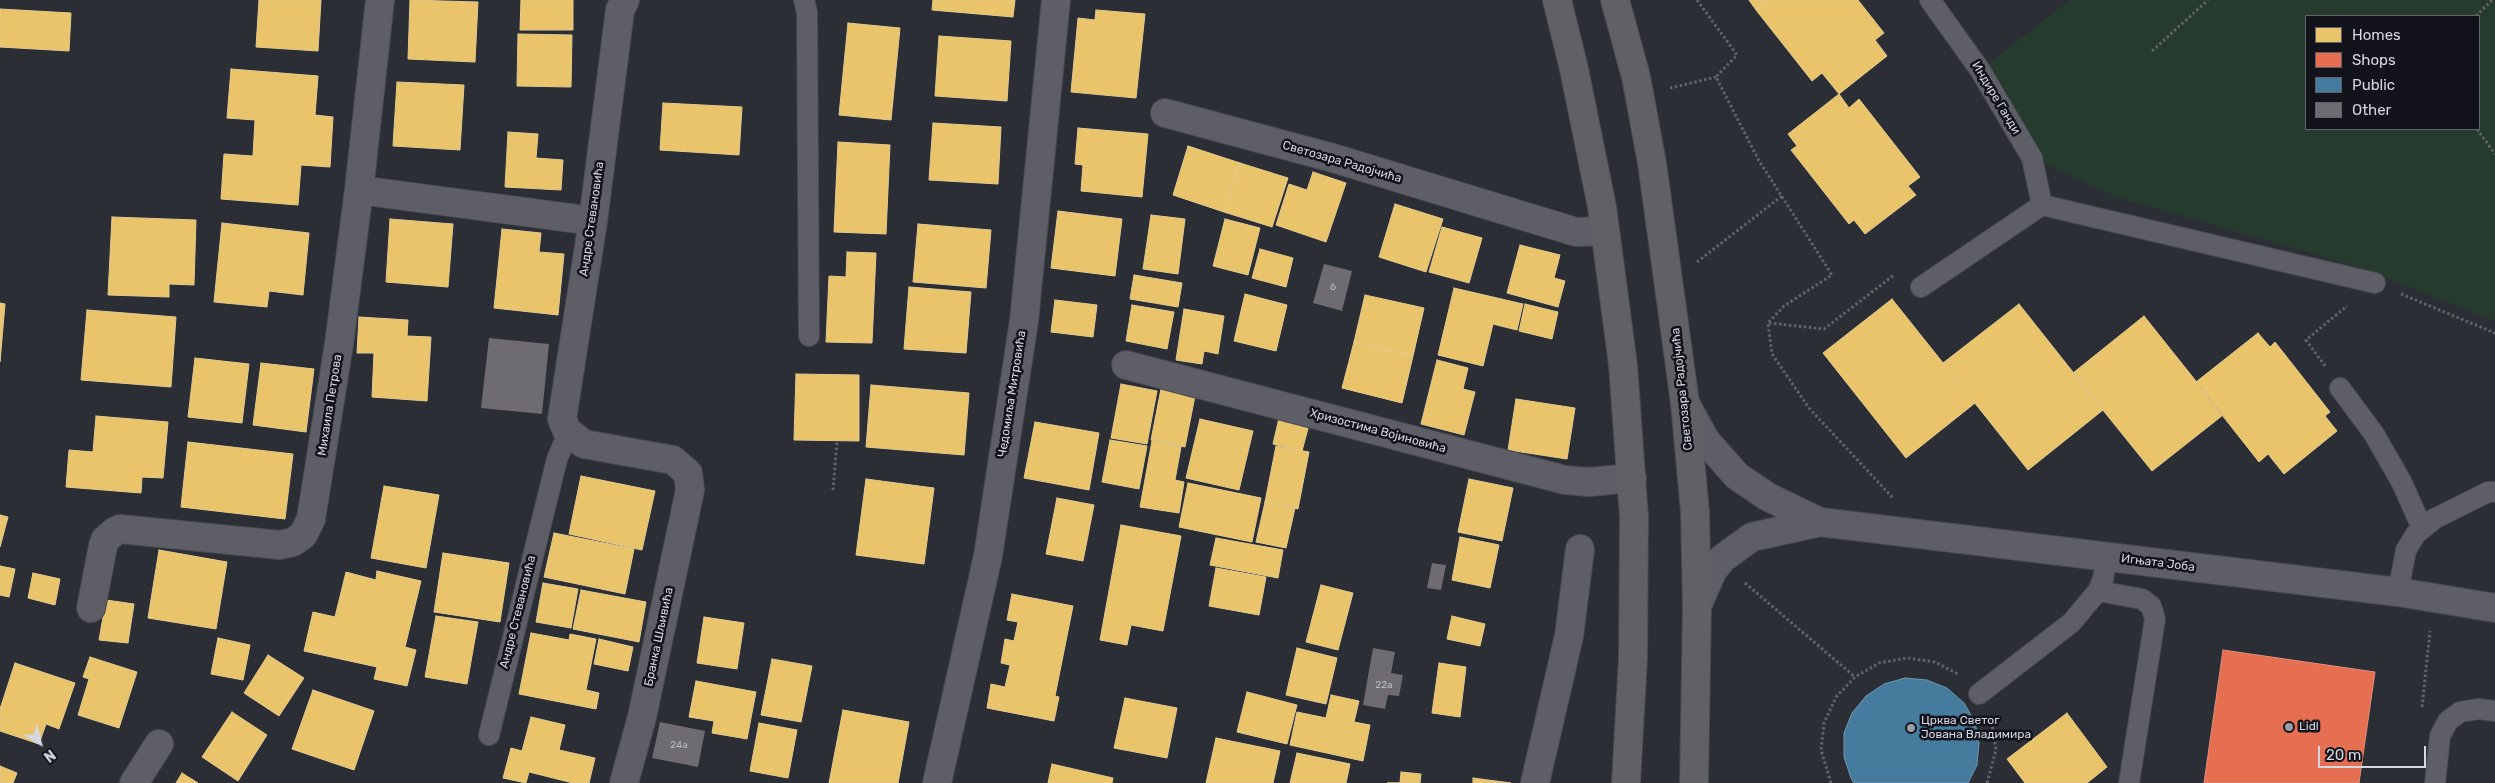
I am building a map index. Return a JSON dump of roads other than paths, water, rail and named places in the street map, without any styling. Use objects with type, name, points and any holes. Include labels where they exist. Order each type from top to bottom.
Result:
[{"type":"main road","points":[[1557,0],[1574,69],[1605,231],[1623,365],[1634,517],[1633,658],[1626,783]]},
{"type":"main road","name":"Светозара Радојчића","points":[[1615,0],[1636,77],[1666,252],[1695,512],[1697,606],[1694,783]]},
{"type":"street","name":"Михаила Петрова","points":[[91,608],[105,540],[120,529],[280,545],[293,542],[303,535],[314,508],[339,344],[359,190],[380,0]]},
{"type":"street","name":"Андре Стевановића","points":[[571,435],[563,425],[562,419],[593,222],[620,10],[625,0]]},
{"type":"street","name":"Чедомиља Митровића","points":[[937,783],[989,546],[1024,321],[1056,0]]},
{"type":"street","name":"Светозара Радојчића","points":[[1166,113],[1333,158],[1576,232],[1605,231]]},
{"type":"street","points":[[359,190],[593,222]]},
{"type":"street","name":"Хризостима Војиновића","points":[[1126,365],[1565,480],[1589,482],[1632,478]]},
{"type":"street","name":"Игњата Јоба","points":[[1684,403],[1706,441],[1737,476],[1768,497],[1820,522],[2398,592],[2495,608]]},
{"type":"street","name":"Бранка Шљивића","points":[[571,435],[584,444],[673,460],[688,473],[690,490],[642,717],[624,783]]},
{"type":"street","name":"Игњата Јоба","points":[[1697,606],[1714,570],[1723,558],[1752,537],[1820,522]]},
{"type":"street","points":[[1536,783],[1569,636],[1580,548]]},
{"type":"street","points":[[134,783],[158,744]]},
{"type":"lane","points":[[804,0],[807,12],[809,336]]},
{"type":"lane","name":"Индире Ганди","points":[[1930,0],[1980,70],[2032,158],[2042,205]]},
{"type":"lane","points":[[1921,286],[2042,205],[2375,283]]},
{"type":"lane","points":[[2340,388],[2374,434],[2402,483],[2422,528]]},
{"type":"lane","name":"Андре Стевановића","points":[[488,735],[557,459],[563,445],[571,435]]},
{"type":"lane","points":[[2398,592],[2406,550],[2422,528],[2454,508],[2488,492],[2495,492]]},
{"type":"lane","points":[[1979,694],[2071,623],[2098,590],[2103,579],[2107,557]]},
{"type":"lane","points":[[2098,590],[2142,598],[2151,606],[2155,619],[2128,783]]},
{"type":"lane","points":[[2435,783],[2440,736],[2448,721],[2460,712],[2479,709],[2495,711]]},
{"type":"place","name":"Lidl","points":[[2289,727]]},
{"type":"place","name":"Црква Светог Јована Владимира","points":[[1911,728]]}]
